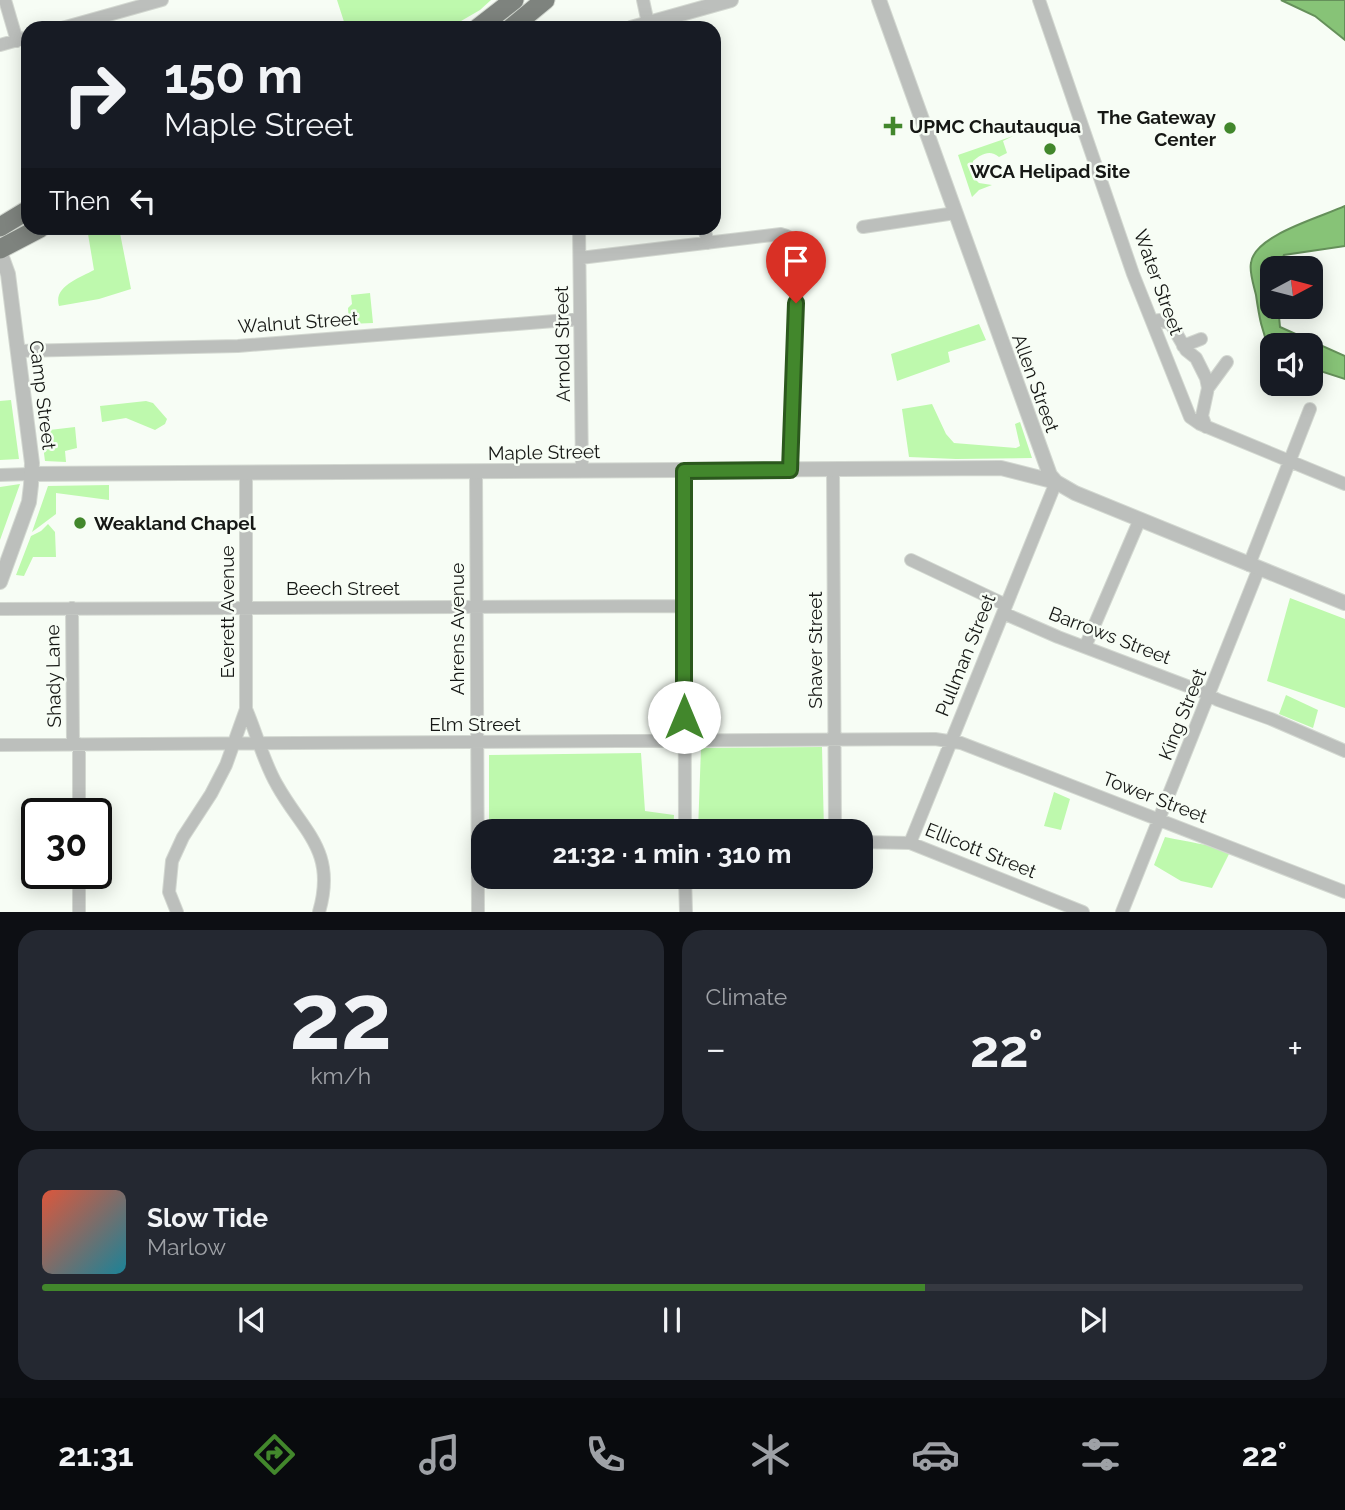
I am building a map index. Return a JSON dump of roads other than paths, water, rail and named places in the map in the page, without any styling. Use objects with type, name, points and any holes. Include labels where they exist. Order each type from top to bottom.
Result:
[{"type":"highway","points":[[487,21],[514,0]]},
{"type":"highway","points":[[520,21],[545,0]]},
{"type":"highway","points":[[0,227],[21,214]]},
{"type":"highway","points":[[0,251],[28,235]]},
{"type":"street","points":[[5,0],[21,37]]},
{"type":"street","points":[[87,21],[162,0]]},
{"type":"street","points":[[643,0],[647,21]]},
{"type":"street","points":[[664,21],[731,0]]},
{"type":"street","name":"Allen Street","points":[[879,0],[1045,464],[1056,482]]},
{"type":"street","name":"Water Street","points":[[1038,0],[1152,321],[1190,417],[1194,422],[1345,484]]},
{"type":"street","points":[[0,45],[21,39]]},
{"type":"street","points":[[863,227],[955,213]]},
{"type":"street","points":[[580,258],[781,234],[790,237],[795,243],[798,259],[790,470]]},
{"type":"street","name":"Arnold Street","points":[[579,235],[582,465]]},
{"type":"street","points":[[706,235],[708,243]]},
{"type":"street","name":"Camp Street","points":[[0,251],[8,274],[32,463],[29,502],[0,582]]},
{"type":"street","name":"Walnut Street","points":[[18,351],[238,346],[580,319]]},
{"type":"street","points":[[1152,321],[1160,320],[1171,324],[1183,346],[1202,367],[1208,388]]},
{"type":"street","points":[[1183,346],[1201,339]]},
{"type":"street","points":[[1206,427],[1202,416],[1208,388],[1227,362]]},
{"type":"street","name":"King Street","points":[[1122,912],[1210,696],[1289,461],[1310,409]]},
{"type":"street","name":"Maple Street","points":[[31,474],[476,472],[582,465],[684,471],[1002,468],[1056,482]]},
{"type":"street","name":"Shaver Street","points":[[833,469],[835,819]]},
{"type":"street","points":[[684,471],[685,819]]},
{"type":"street","name":"Everett Avenue","points":[[246,472],[246,709]]},
{"type":"street","name":"Ahrens Avenue","points":[[476,472],[479,819]]},
{"type":"street","points":[[0,475],[31,474]]},
{"type":"street","points":[[1056,482],[1075,493],[1345,603]]},
{"type":"street","name":"Pullman Street","points":[[910,843],[1056,482]]},
{"type":"street","points":[[1085,647],[1140,519]]},
{"type":"street","name":"Barrows Street","points":[[911,560],[1004,609],[1085,647],[1271,719],[1345,751]]},
{"type":"street","name":"Beech Street","points":[[1,609],[684,606]]},
{"type":"street","name":"Shady Lane","points":[[72,608],[78,798]]},
{"type":"street","points":[[172,909],[168,887],[172,861],[183,837],[211,794],[235,744],[246,709]]},
{"type":"street","points":[[246,709],[276,784],[320,852],[325,875],[324,908]]},
{"type":"street","name":"Elm Street","points":[[0,744],[477,744],[919,738],[951,741]]},
{"type":"street","name":"Tower Street","points":[[951,741],[1345,892]]},
{"type":"street","name":"Ellicott Street","points":[[873,842],[910,843],[1083,912]]},
{"type":"street","points":[[79,889],[79,912]]},
{"type":"street","name":"Ahrens Avenue","points":[[478,912],[479,889]]},
{"type":"street","points":[[685,889],[686,912]]},
{"type":"place","name":"UPMC Chautauqua","points":[[893,126]]},
{"type":"place","name":"The Gateway Center","points":[[1230,128]]},
{"type":"place","name":"WCA Helipad Site","points":[[1050,149]]},
{"type":"place","name":"Weakland Chapel","points":[[80,523]]}]
